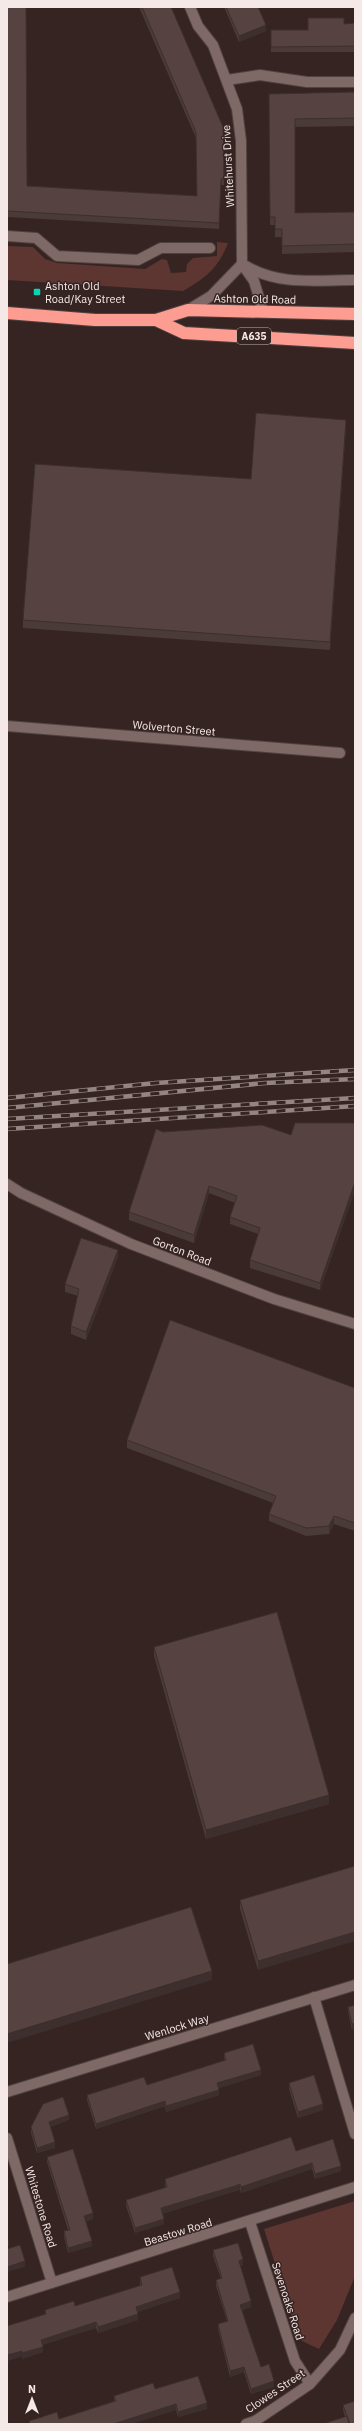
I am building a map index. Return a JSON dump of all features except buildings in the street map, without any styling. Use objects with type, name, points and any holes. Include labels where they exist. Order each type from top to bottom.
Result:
[{"type":"highway","name":"Ashton Old Road","points":[[7,313],[95,320],[156,320],[188,310],[355,314]]},
{"type":"highway","name":"Ashton Old Road","points":[[156,320],[184,333],[355,343]]},
{"type":"street","name":"Whitehurst Drive","points":[[190,7],[198,26],[213,45],[237,109],[241,140],[242,264]]},
{"type":"street","points":[[227,80],[260,75],[307,82],[355,82]]},
{"type":"street","points":[[7,236],[36,238],[57,256],[138,260],[161,248],[210,248]]},
{"type":"street","points":[[242,264],[263,276],[292,281],[355,280]]},
{"type":"street","points":[[188,310],[211,296],[242,264]]},
{"type":"street","points":[[242,264],[254,281],[263,311]]},
{"type":"street","name":"Wolverton Street","points":[[7,726],[340,753]]},
{"type":"street","name":"Gorton Road","points":[[7,1184],[21,1194],[131,1244],[274,1299],[355,1324]]},
{"type":"street","name":"Wenlock Way","points":[[7,2092],[355,1985]]},
{"type":"street","points":[[314,1997],[355,2134]]},
{"type":"street","name":"Whitestone Road","points":[[7,2138],[52,2283]]},
{"type":"street","name":"Beastow Road","points":[[7,2297],[250,2222],[355,2187]]},
{"type":"street","name":"Sevenoaks Road","points":[[250,2222],[295,2361],[310,2384]]},
{"type":"street","name":"Clowes Street","points":[[246,2424],[255,2421],[310,2384],[340,2350],[355,2318]]},
{"type":"shaded area","points":[[217,242],[228,243],[216,265],[205,276],[183,291],[7,280],[7,246],[33,247],[45,259],[57,263],[145,269],[162,259],[167,260],[171,273],[186,272],[187,264],[193,258],[217,256]]},
{"type":"shaded area","points":[[355,2201],[355,2276],[337,2320],[319,2349],[302,2341],[298,2336],[264,2229]]},
{"type":"railway","points":[[7,1098],[156,1083],[355,1070]]},
{"type":"railway","points":[[7,1108],[265,1083],[355,1079]]},
{"type":"railway","points":[[7,1119],[355,1098]]},
{"type":"railway","points":[[7,1129],[355,1106]]},
{"type":"place","name":"Ashton Old Road/Kay Street","points":[[37,292]]}]
